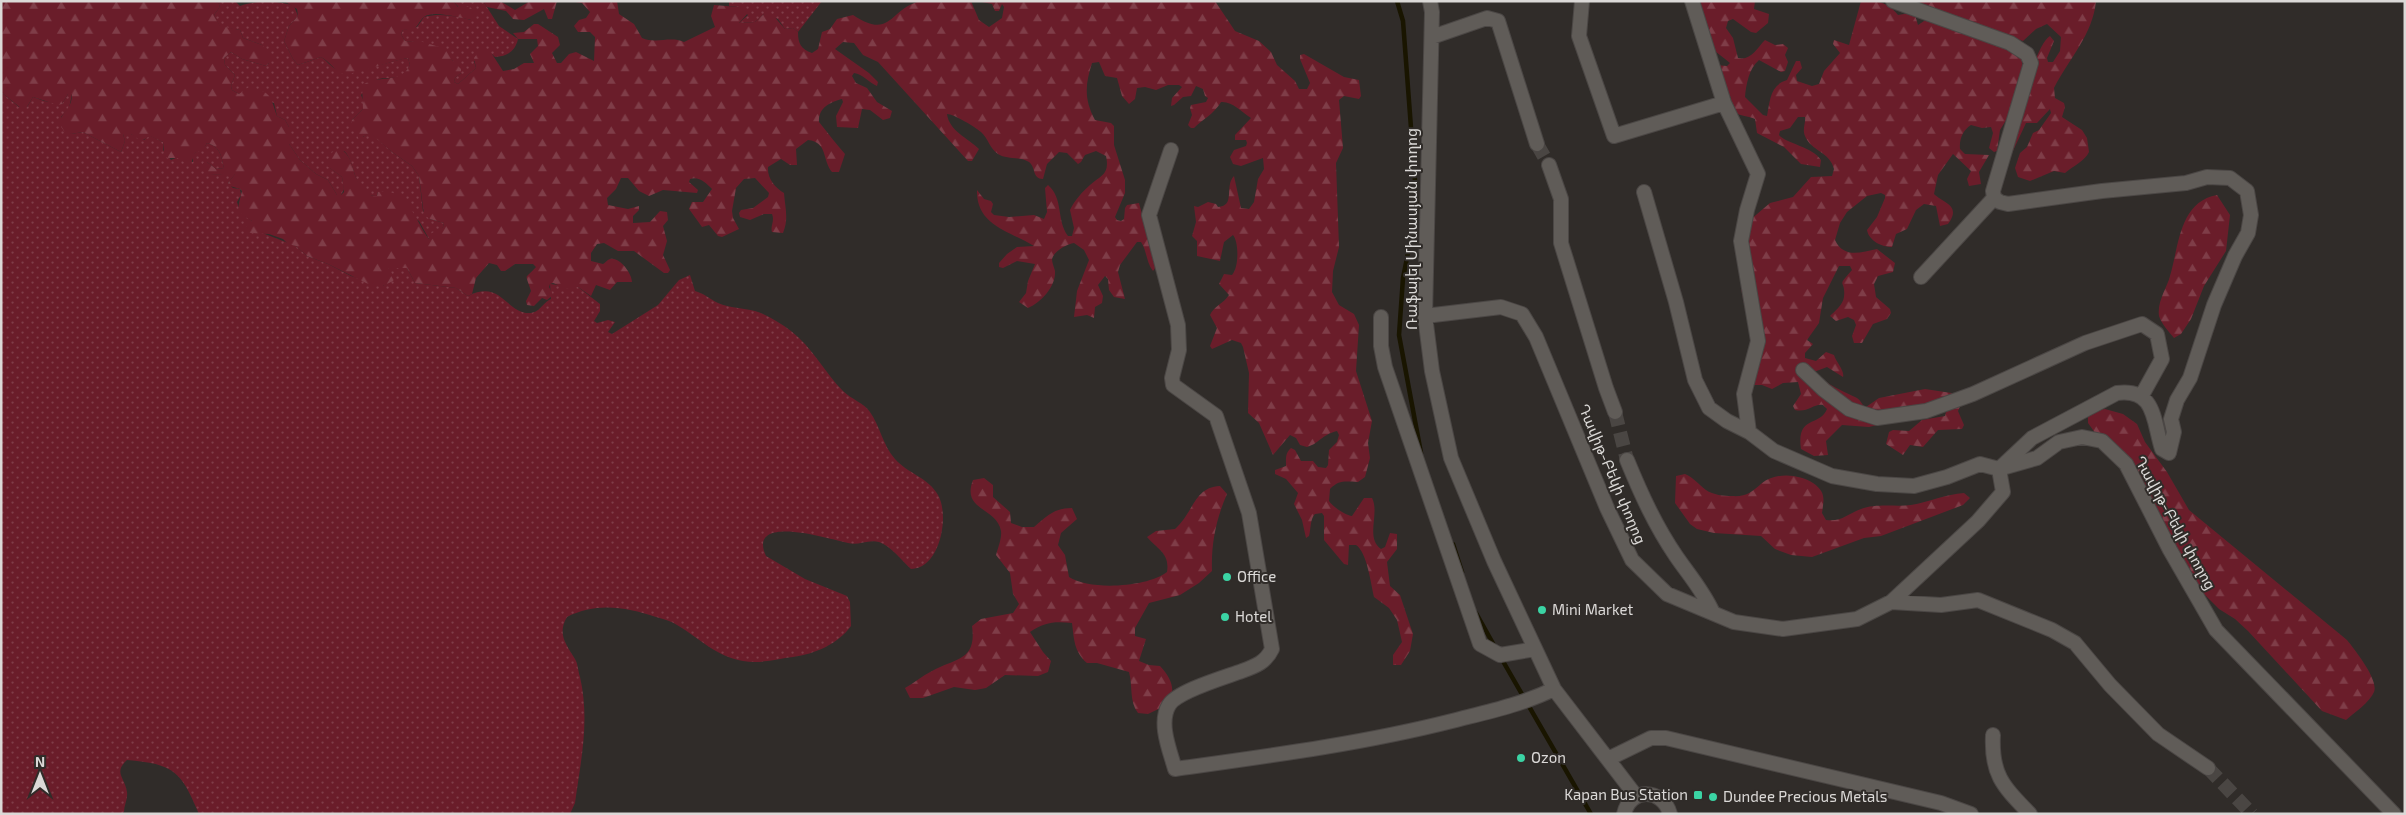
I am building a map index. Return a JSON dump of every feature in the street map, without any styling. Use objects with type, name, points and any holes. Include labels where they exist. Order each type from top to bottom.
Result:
[{"type":"street","name":"Ռաֆայել Մինասյան փողոց","points":[[1430,1],[1432,37],[1425,316],[1432,370],[1451,458],[1494,561],[1554,689],[1636,796]]},
{"type":"street","points":[[1582,1],[1579,36],[1614,136],[1724,103]]},
{"type":"street","points":[[1692,1],[1724,103],[1758,174],[1747,210],[1741,241],[1758,341],[1744,394],[1749,432]]},
{"type":"street","points":[[1644,192],[1676,302],[1695,380],[1709,408],[1727,422],[1749,432],[1774,451],[1832,476],[1876,484],[1914,486],[1947,477],[1980,464],[1999,469],[2032,438],[2117,393],[2130,391],[2142,395],[2152,410],[2162,449],[2169,453],[2174,432],[2171,419],[2177,400],[2190,378],[2214,305],[2235,256],[2248,232],[2251,215],[2247,191],[2230,178],[2207,177],[2186,183],[2102,191],[2008,204],[2000,202],[1994,198],[1993,191],[2031,63],[2027,54],[2010,43],[1893,1]]},
{"type":"street","points":[[1432,37],[1487,18],[1498,21],[1537,144]]},
{"type":"street","points":[[1171,150],[1149,215],[1178,325],[1179,350],[1172,378],[1173,384],[1216,416],[1249,513],[1272,649],[1267,658],[1256,666],[1180,695],[1169,704],[1165,721],[1167,739],[1175,769],[1301,751],[1398,734],[1527,702],[1554,689]]},
{"type":"street","points":[[1549,165],[1561,199],[1561,243],[1615,412]]},
{"type":"street","points":[[1921,277],[1994,198]]},
{"type":"street","name":"Դավիթ-Բեկի փողոց","points":[[1425,316],[1501,307],[1522,314],[1536,337],[1607,508],[1632,560],[1667,594],[1734,622],[1783,629],[1857,619],[1891,602],[1978,521],[2003,492],[1999,469],[2037,458],[2059,442],[2082,437],[2102,441],[2126,464],[2170,550],[2216,630],[2394,814]]},
{"type":"street","points":[[1382,317],[1381,346],[1385,367],[1480,644],[1500,655],[1535,649]]},
{"type":"street","points":[[1803,370],[1824,390],[1849,409],[1876,418],[1926,411],[1973,394],[2085,343],[2142,324],[2157,334],[2162,359],[2142,395]]},
{"type":"street","points":[[1627,460],[1646,508],[1676,556],[1705,595],[1713,613]]},
{"type":"street","name":"Դավիթ-Բեկի փողոց","points":[[1891,602],[1941,605],[1978,600],[2052,630],[2075,643],[2110,685],[2158,734],[2208,768]]},
{"type":"street","points":[[1993,735],[1992,757],[1997,772],[2003,784],[2030,814]]},
{"type":"street","points":[[1608,759],[1651,738],[1666,738],[1941,803],[1971,814]]},
{"type":"street","points":[[1624,814],[1630,801],[1636,796],[1650,794],[1658,796],[1668,806],[1671,814]]},
{"type":"green space","points":[[1,1],[214,1],[220,4],[214,15],[220,26],[240,30],[243,38],[262,45],[269,51],[269,63],[266,66],[242,59],[231,52],[224,58],[225,65],[235,75],[231,86],[232,90],[239,94],[249,87],[262,91],[269,96],[277,116],[285,120],[289,127],[289,144],[300,160],[316,174],[328,180],[337,195],[341,195],[344,192],[342,177],[327,166],[330,154],[340,149],[349,158],[359,184],[364,190],[372,196],[377,196],[378,192],[388,192],[404,200],[429,239],[432,233],[443,227],[444,223],[424,215],[419,176],[412,166],[370,133],[359,139],[351,124],[352,120],[363,109],[362,86],[374,80],[400,75],[410,65],[408,58],[348,74],[343,74],[321,57],[298,65],[284,41],[289,26],[298,16],[297,9],[284,1],[453,1],[458,7],[470,7],[476,13],[475,20],[442,14],[429,15],[424,17],[414,29],[403,30],[401,34],[405,41],[423,42],[449,50],[452,60],[461,69],[461,73],[455,78],[454,82],[458,84],[476,68],[474,58],[481,49],[492,54],[503,71],[514,69],[524,63],[534,63],[530,54],[538,46],[537,39],[518,39],[513,33],[524,32],[534,24],[538,24],[558,37],[560,45],[552,53],[557,63],[561,63],[569,54],[576,52],[594,61],[595,37],[590,32],[578,32],[574,26],[579,20],[586,18],[590,12],[582,3],[569,1],[617,1],[619,14],[634,24],[642,38],[647,40],[679,40],[684,42],[715,27],[711,16],[714,5],[738,7],[749,12],[739,23],[755,22],[764,14],[772,14],[785,29],[793,28],[798,32],[801,46],[812,53],[818,49],[822,32],[830,29],[837,19],[853,15],[876,25],[883,24],[910,5],[921,1],[971,1],[979,20],[989,27],[1002,18],[1004,7],[1002,4],[999,11],[995,11],[992,4],[977,1],[1215,1],[1235,31],[1259,41],[1271,52],[1277,65],[1295,81],[1299,89],[1307,89],[1310,83],[1300,59],[1300,55],[1304,54],[1344,77],[1359,80],[1361,96],[1359,99],[1344,96],[1339,100],[1343,148],[1336,163],[1339,247],[1333,271],[1332,292],[1339,305],[1354,314],[1359,325],[1356,371],[1372,421],[1368,443],[1370,458],[1365,477],[1358,482],[1343,482],[1334,486],[1330,489],[1329,501],[1339,510],[1352,516],[1364,498],[1372,498],[1375,511],[1373,532],[1376,544],[1381,549],[1385,547],[1390,533],[1397,534],[1397,549],[1387,562],[1390,586],[1400,595],[1413,634],[1410,651],[1401,665],[1393,665],[1393,655],[1402,642],[1397,620],[1389,608],[1374,597],[1368,569],[1360,549],[1356,545],[1349,545],[1348,565],[1344,564],[1324,540],[1324,516],[1322,513],[1313,516],[1309,536],[1306,538],[1302,520],[1294,504],[1298,493],[1286,479],[1275,474],[1275,470],[1286,466],[1287,454],[1291,448],[1295,450],[1301,461],[1313,461],[1318,467],[1326,468],[1329,450],[1337,442],[1339,435],[1337,431],[1307,447],[1300,445],[1296,438],[1290,435],[1273,455],[1259,423],[1248,413],[1249,373],[1241,343],[1232,340],[1212,349],[1210,346],[1217,328],[1210,315],[1229,295],[1219,284],[1224,274],[1232,275],[1234,272],[1237,261],[1237,249],[1233,235],[1224,242],[1220,261],[1197,256],[1197,241],[1192,236],[1196,222],[1194,206],[1198,207],[1208,202],[1216,204],[1218,207],[1227,203],[1231,180],[1234,176],[1241,208],[1249,209],[1254,202],[1258,179],[1264,169],[1263,158],[1241,166],[1233,164],[1230,157],[1234,150],[1246,146],[1247,143],[1246,140],[1235,140],[1235,135],[1251,118],[1233,105],[1221,102],[1212,113],[1194,128],[1188,125],[1192,115],[1191,105],[1206,102],[1208,98],[1205,96],[1203,89],[1196,86],[1191,96],[1183,97],[1171,106],[1172,98],[1182,87],[1179,85],[1168,85],[1156,90],[1145,87],[1137,88],[1135,99],[1129,104],[1122,96],[1117,78],[1105,76],[1099,62],[1092,63],[1087,85],[1087,99],[1095,120],[1111,123],[1114,126],[1114,145],[1125,180],[1125,193],[1115,217],[1121,221],[1124,219],[1127,205],[1139,203],[1156,267],[1153,271],[1143,245],[1141,242],[1137,242],[1120,265],[1118,272],[1125,299],[1114,297],[1109,290],[1108,279],[1105,276],[1098,285],[1103,296],[1102,303],[1095,307],[1094,318],[1087,315],[1074,317],[1077,291],[1089,260],[1084,250],[1074,243],[1061,248],[1053,256],[1055,277],[1051,288],[1043,298],[1028,308],[1019,302],[1026,293],[1028,281],[1035,264],[1017,261],[1003,268],[999,267],[999,263],[1017,247],[1034,246],[988,220],[978,202],[977,190],[984,199],[991,201],[993,204],[991,212],[994,215],[1009,217],[1034,215],[1044,219],[1047,212],[1045,188],[1048,185],[1056,197],[1064,230],[1068,236],[1072,236],[1074,228],[1070,210],[1081,193],[1106,171],[1106,156],[1096,151],[1085,155],[1078,164],[1067,153],[1059,152],[1047,164],[1043,179],[1037,177],[1029,162],[998,154],[981,132],[959,118],[947,114],[948,120],[955,130],[979,149],[972,161],[968,161],[878,62],[863,55],[854,43],[843,42],[835,49],[869,73],[878,82],[877,86],[854,73],[852,76],[856,83],[867,88],[877,102],[892,111],[890,118],[883,120],[870,110],[862,109],[858,128],[837,127],[836,116],[843,102],[842,99],[833,102],[820,113],[819,122],[845,154],[839,172],[832,172],[819,144],[808,140],[796,149],[797,165],[790,165],[781,159],[768,167],[772,182],[784,193],[786,218],[783,233],[772,232],[772,214],[764,214],[750,220],[740,217],[739,213],[741,210],[753,208],[768,197],[769,193],[755,178],[744,179],[736,188],[732,211],[733,218],[739,229],[722,237],[718,236],[709,225],[702,227],[689,209],[692,202],[703,202],[712,189],[702,181],[696,178],[690,179],[689,182],[698,190],[697,193],[663,190],[649,196],[639,191],[628,178],[621,178],[616,189],[607,198],[608,205],[628,209],[639,206],[639,210],[633,216],[633,223],[650,222],[660,211],[667,212],[668,220],[663,226],[667,241],[663,255],[670,270],[668,273],[664,273],[634,251],[618,251],[604,243],[597,244],[591,253],[591,261],[603,264],[610,259],[617,260],[627,270],[632,282],[617,282],[610,290],[596,285],[591,296],[578,287],[568,289],[553,283],[549,287],[553,295],[547,300],[542,298],[534,306],[527,305],[526,301],[531,291],[527,277],[536,267],[533,264],[515,264],[505,271],[501,271],[497,265],[489,263],[476,278],[472,294],[468,296],[456,288],[415,283],[407,268],[388,268],[395,278],[393,281],[383,286],[372,286],[328,264],[307,256],[296,246],[288,244],[283,239],[269,234],[250,233],[245,228],[252,221],[242,214],[239,209],[242,191],[230,186],[228,183],[235,174],[210,175],[204,171],[203,163],[207,162],[216,169],[224,168],[220,152],[212,145],[207,143],[203,150],[195,153],[190,166],[178,158],[167,158],[164,153],[163,142],[150,136],[141,141],[131,134],[123,134],[125,141],[121,152],[83,132],[71,134],[64,131],[59,124],[70,104],[72,94],[68,94],[62,104],[58,105],[33,97],[25,110],[22,109],[1,92]]},
{"type":"green space","points":[[214,1],[235,1],[240,6],[267,2],[294,6],[298,16],[289,26],[284,41],[298,65],[321,57],[336,69],[353,71],[408,58],[410,65],[403,75],[394,78],[381,78],[370,85],[361,95],[364,102],[363,109],[352,120],[363,137],[370,132],[392,152],[412,166],[419,176],[423,211],[430,219],[444,223],[443,227],[429,239],[419,221],[378,192],[377,196],[369,195],[363,191],[344,151],[330,168],[342,177],[344,189],[341,195],[337,195],[328,180],[316,174],[300,160],[289,144],[289,127],[285,120],[277,116],[274,103],[243,93],[239,94],[232,90],[231,86],[235,75],[225,65],[224,58],[231,52],[242,59],[266,66],[269,63],[262,45],[243,38],[240,30],[220,27],[214,15],[220,4]]},
{"type":"green space","points":[[453,1],[483,1],[499,26],[518,39],[513,50],[503,56],[495,57],[492,54],[474,61],[476,68],[458,84],[454,82],[455,78],[461,73],[447,54],[431,45],[405,41],[401,34],[403,30],[417,27],[424,17],[436,15],[471,20]]},
{"type":"green space","points":[[483,1],[500,1],[515,10],[530,1],[557,1],[552,19],[548,19],[544,9],[524,20],[513,19],[506,11],[487,7]]},
{"type":"green space","points":[[729,1],[822,1],[798,32],[793,28],[785,29],[778,19],[764,14],[755,22],[739,23],[748,15],[738,7],[729,6]]},
{"type":"green space","points":[[1687,1],[1755,1],[1754,9],[1769,14],[1768,23],[1756,33],[1751,32],[1733,19],[1728,21],[1726,28],[1733,38],[1738,58],[1750,56],[1765,40],[1775,45],[1783,44],[1788,48],[1785,55],[1788,62],[1785,71],[1781,72],[1759,60],[1753,67],[1749,77],[1745,97],[1763,115],[1767,116],[1770,99],[1774,90],[1781,82],[1787,80],[1796,61],[1800,61],[1802,68],[1796,75],[1797,81],[1812,86],[1819,84],[1824,71],[1840,53],[1833,44],[1834,40],[1849,45],[1861,1],[1886,4],[1898,15],[1910,13],[1915,15],[1918,25],[1927,19],[1911,1],[2096,1],[2094,13],[2080,46],[2054,88],[2055,98],[2064,103],[2065,107],[2062,117],[2082,130],[2087,138],[2089,152],[2082,161],[2065,173],[2054,171],[2030,181],[2018,177],[2015,168],[2020,153],[2027,147],[2033,133],[2039,130],[2051,113],[2050,109],[2037,123],[2026,123],[2012,153],[2008,155],[2031,72],[2044,43],[2050,36],[2054,41],[2047,58],[2048,62],[2053,62],[2060,51],[2061,37],[2047,24],[2036,29],[2023,41],[2007,36],[2021,54],[2024,77],[2008,117],[2000,130],[1997,151],[1994,152],[1989,148],[1993,133],[1991,127],[1982,128],[1971,125],[1962,135],[1960,149],[1965,154],[1989,155],[1979,172],[1981,184],[1969,186],[1967,179],[1971,171],[1953,154],[1938,175],[1934,194],[1950,205],[1952,209],[1952,218],[1948,224],[1940,226],[1936,206],[1924,204],[1916,210],[1907,229],[1896,234],[1892,247],[1880,245],[1870,237],[1867,230],[1877,217],[1885,198],[1885,195],[1881,193],[1867,196],[1847,212],[1840,223],[1835,240],[1843,250],[1853,253],[1877,249],[1895,263],[1893,272],[1878,276],[1874,284],[1876,297],[1890,309],[1891,313],[1887,319],[1873,324],[1862,343],[1854,343],[1852,336],[1856,325],[1854,320],[1848,317],[1836,321],[1830,316],[1842,303],[1844,291],[1842,284],[1852,270],[1850,266],[1839,266],[1823,298],[1819,323],[1807,340],[1813,344],[1805,353],[1805,358],[1816,361],[1826,352],[1834,355],[1843,372],[1843,377],[1827,367],[1814,372],[1830,384],[1857,398],[1866,407],[1879,398],[1925,389],[1958,394],[1962,402],[1958,411],[1964,425],[1962,429],[1938,430],[1923,447],[1910,445],[1903,455],[1886,444],[1889,432],[1893,430],[1909,431],[1922,420],[1945,416],[1947,408],[1869,427],[1842,425],[1826,441],[1828,455],[1814,456],[1801,449],[1800,438],[1805,426],[1819,418],[1827,409],[1823,405],[1817,405],[1800,411],[1795,410],[1793,406],[1801,394],[1798,382],[1783,383],[1772,389],[1762,385],[1752,385],[1753,349],[1741,288],[1742,255],[1748,241],[1746,234],[1750,220],[1770,203],[1793,197],[1811,177],[1832,176],[1834,169],[1829,159],[1812,145],[1805,136],[1805,117],[1798,117],[1790,128],[1780,131],[1779,135],[1812,152],[1821,160],[1820,167],[1801,164],[1784,147],[1757,133],[1755,119],[1734,112],[1731,97],[1725,94],[1716,65],[1727,66],[1730,63],[1706,44],[1696,32],[1689,14]]},
{"type":"green space","points":[[1,92],[19,107],[27,107],[33,97],[62,104],[68,94],[72,94],[69,108],[61,117],[71,134],[83,132],[121,152],[125,141],[123,134],[131,134],[144,140],[149,135],[163,142],[163,150],[171,160],[178,157],[193,162],[193,155],[195,153],[207,143],[212,145],[220,152],[224,168],[216,169],[207,162],[210,175],[236,173],[228,183],[233,188],[240,189],[241,195],[237,202],[242,213],[252,221],[251,224],[265,234],[296,246],[307,256],[351,276],[383,286],[390,281],[388,268],[407,268],[415,283],[456,288],[468,296],[488,291],[496,294],[521,312],[529,313],[538,310],[551,299],[550,284],[578,287],[600,304],[600,311],[594,321],[597,323],[608,320],[615,322],[608,332],[612,334],[658,305],[679,280],[690,275],[695,291],[723,305],[760,313],[799,337],[843,391],[867,409],[887,448],[895,459],[929,484],[938,495],[943,515],[940,540],[935,551],[921,567],[911,569],[892,550],[879,542],[871,541],[852,544],[794,532],[779,532],[768,535],[763,543],[766,556],[805,579],[847,596],[850,602],[851,626],[846,632],[833,643],[818,651],[801,656],[756,662],[734,659],[716,651],[672,622],[622,609],[589,609],[567,617],[564,623],[563,634],[566,644],[577,663],[584,709],[582,755],[575,803],[570,814],[199,814],[187,788],[174,772],[156,764],[127,760],[120,772],[127,795],[124,812],[121,814],[1,814]]},
{"type":"green space","points":[[2217,195],[2230,215],[2226,251],[2204,286],[2191,319],[2181,334],[2174,338],[2161,322],[2159,310],[2179,239],[2188,216],[2195,206],[2204,199]]},
{"type":"green space","points":[[2105,409],[2123,414],[2137,424],[2145,442],[2167,472],[2189,510],[2347,640],[2370,673],[2375,687],[2369,700],[2362,707],[2346,720],[2322,711],[2248,631],[2235,619],[2219,609],[2192,582],[2126,464],[2098,437],[2088,423],[2088,415],[2095,410]]},
{"type":"green space","points":[[1685,474],[1709,492],[1729,496],[1741,496],[1774,477],[1794,476],[1801,478],[1813,483],[1822,493],[1822,513],[1826,520],[1840,519],[1861,509],[1873,506],[1911,505],[1964,493],[1970,498],[1963,505],[1881,536],[1864,538],[1812,557],[1791,555],[1775,549],[1761,536],[1714,533],[1697,529],[1690,524],[1675,503],[1676,476]]},
{"type":"green space","points":[[984,478],[993,485],[993,497],[1010,512],[1011,523],[1022,527],[1034,527],[1055,511],[1072,508],[1077,519],[1061,533],[1058,545],[1065,555],[1069,577],[1078,581],[1104,586],[1147,581],[1167,572],[1165,556],[1147,537],[1156,531],[1175,529],[1199,496],[1211,487],[1220,486],[1227,494],[1215,532],[1212,551],[1212,571],[1199,583],[1180,595],[1149,603],[1135,628],[1135,636],[1146,639],[1139,661],[1149,665],[1160,666],[1170,679],[1172,693],[1169,704],[1148,714],[1138,713],[1132,699],[1129,672],[1097,663],[1087,663],[1077,650],[1072,623],[1060,622],[1045,624],[1030,632],[1051,661],[1048,672],[1038,676],[1005,675],[986,688],[975,690],[954,687],[923,698],[910,698],[905,688],[928,673],[962,657],[968,652],[973,637],[972,626],[981,619],[1013,613],[1019,604],[1013,594],[1010,573],[996,555],[1001,534],[998,523],[972,498],[973,480]]},
{"type":"waterway","points":[[1397,1],[1403,21],[1417,208],[1403,278],[1399,335],[1421,453]]},
{"type":"waterway","points":[[1453,544],[1462,572]]},
{"type":"waterway","points":[[1476,613],[1495,647]]},
{"type":"waterway","points":[[1500,656],[1591,814]]},
{"type":"tunnel","points":[[1537,144],[1549,165]]},
{"type":"tunnel","points":[[1615,412],[1627,460]]},
{"type":"tunnel","points":[[2208,768],[2252,814]]},
{"type":"place","name":"Office","points":[[1227,577]]},
{"type":"place","name":"Mini Market","points":[[1542,610]]},
{"type":"place","name":"Hotel","points":[[1225,617]]},
{"type":"place","name":"Ozon","points":[[1521,758]]},
{"type":"place","name":"Kapan Bus Station","points":[[1698,795]]},
{"type":"place","name":"Dundee Precious Metals","points":[[1713,797]]}]
